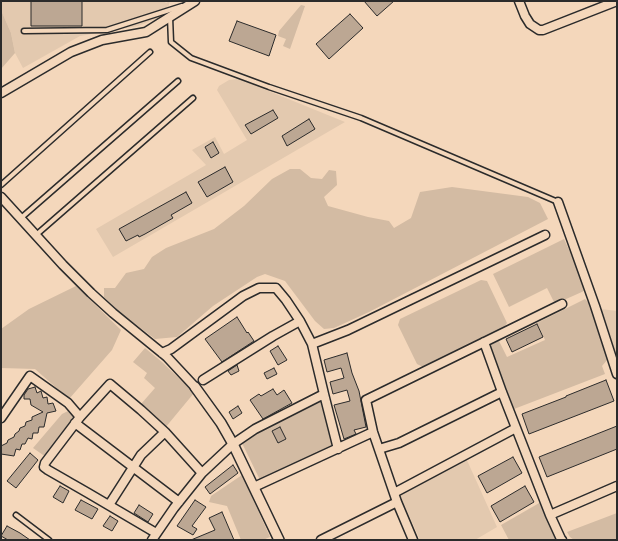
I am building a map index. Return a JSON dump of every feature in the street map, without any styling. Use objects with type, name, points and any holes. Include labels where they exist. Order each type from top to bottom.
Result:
[{"type":"street","points":[[520,1],[525,16],[530,24],[539,30],[543,30],[617,1]]},
{"type":"street","points":[[1,94],[71,52],[102,40],[146,32],[194,2]]},
{"type":"street","points":[[1,197],[63,265],[91,293],[162,353],[195,387],[221,423],[233,444],[279,540]]},
{"type":"street","points":[[558,202],[595,306],[617,374]]},
{"type":"street","points":[[312,344],[348,330],[545,235]]},
{"type":"street","points":[[162,353],[243,296],[260,288],[276,288],[300,321],[312,344],[338,449]]},
{"type":"street","points":[[413,540],[397,502],[373,432],[366,400],[562,304]]},
{"type":"street","points":[[203,380],[272,336],[300,321]]},
{"type":"street","points":[[484,342],[502,392],[561,540]]},
{"type":"street","points":[[1,418],[30,376],[68,403],[77,420],[133,467],[179,502]]},
{"type":"street","points":[[202,473],[165,432],[110,384],[77,420],[44,466],[48,470],[109,505],[154,537],[202,473],[233,444],[255,429],[324,394]]},
{"type":"street","points":[[379,449],[399,443],[502,392]]},
{"type":"street","points":[[394,493],[516,428]]},
{"type":"street","points":[[109,505],[141,455],[165,432]]},
{"type":"street","points":[[254,487],[373,432]]},
{"type":"street","points":[[550,515],[617,486]]},
{"type":"street","points":[[321,540],[397,502]]},
{"type":"lane","points":[[24,31],[107,30],[194,2]]},
{"type":"lane","points":[[170,17],[171,42],[191,58],[269,87],[361,118],[558,202]]},
{"type":"lane","points":[[1,185],[150,52]]},
{"type":"lane","points":[[21,218],[178,80]]},
{"type":"lane","points":[[36,235],[193,98]]},
{"type":"lane","points":[[16,515],[49,540]]},
{"type":"shaded area","points":[[1,1],[164,1],[166,3],[170,1],[166,15],[138,26],[80,36],[23,68],[15,53],[11,33],[1,10]]},
{"type":"shaded area","points":[[301,5],[305,6],[290,49],[283,46],[286,39],[278,36],[279,31]]},
{"type":"shaded area","points":[[1,10],[11,33],[15,53],[1,69]]},
{"type":"shaded area","points":[[239,79],[345,122],[113,257],[96,229],[206,165],[192,150],[215,137],[224,154],[247,140],[217,90],[219,86],[229,80]]},
{"type":"shaded area","points":[[290,169],[300,169],[311,178],[322,179],[329,170],[336,171],[337,185],[324,197],[328,206],[389,221],[394,228],[411,218],[420,192],[452,187],[528,197],[540,203],[548,219],[369,312],[334,328],[324,329],[315,321],[285,281],[265,274],[257,277],[213,306],[177,337],[155,339],[118,311],[104,297],[104,288],[115,288],[126,273],[144,269],[152,257],[166,248],[214,229],[244,206],[272,179]]},
{"type":"shaded area","points":[[564,239],[577,267],[584,291],[555,304],[547,288],[509,307],[493,274]]},
{"type":"shaded area","points":[[481,280],[487,281],[507,323],[504,327],[423,367],[417,364],[398,325],[400,319]]},
{"type":"shaded area","points":[[76,286],[121,330],[112,350],[69,399],[35,369],[1,368],[1,329],[29,309]]},
{"type":"shaded area","points":[[585,299],[589,303],[608,359],[602,366],[605,374],[514,409],[489,345],[499,341],[507,357],[545,340],[537,323]]},
{"type":"shaded area","points":[[601,309],[617,311],[617,359]]},
{"type":"shaded area","points":[[145,348],[194,393],[165,428],[141,404],[155,388],[144,378],[147,373],[133,362]]},
{"type":"shaded area","points":[[321,399],[333,447],[260,480],[242,443],[256,433]]},
{"type":"shaded area","points":[[68,411],[74,417],[46,457],[33,448],[62,414]]},
{"type":"shaded area","points":[[466,458],[497,527],[475,540],[420,540],[400,495]]},
{"type":"shaded area","points":[[242,475],[270,537],[263,540],[241,540],[227,506],[209,502],[211,496]]},
{"type":"shaded area","points":[[541,502],[556,538],[553,540],[509,540],[501,525]]},
{"type":"shaded area","points":[[617,513],[617,540],[574,540],[567,532]]},
{"type":"building","points":[[31,1],[82,1],[82,26],[31,26]]},
{"type":"building","points":[[364,1],[394,1],[377,16]]},
{"type":"building","points":[[350,14],[363,28],[329,59],[316,44]]},
{"type":"building","points":[[237,21],[276,35],[269,56],[229,41]]},
{"type":"building","points":[[273,110],[278,118],[251,134],[245,125]]},
{"type":"building","points":[[309,119],[315,129],[287,146],[282,136]]},
{"type":"building","points":[[213,142],[219,153],[211,158],[205,147]]},
{"type":"building","points":[[225,167],[233,182],[207,197],[198,182]]},
{"type":"building","points":[[186,192],[192,203],[171,215],[173,218],[139,237],[138,235],[126,241],[119,229]]},
{"type":"building","points":[[237,317],[254,341],[222,362],[205,339]]},
{"type":"building","points":[[537,324],[543,337],[512,352],[506,339]]},
{"type":"building","points":[[278,346],[287,360],[278,365],[270,351]]},
{"type":"building","points":[[347,353],[352,373],[359,391],[366,427],[354,430],[356,434],[344,439],[334,405],[350,401],[347,390],[333,394],[330,382],[344,378],[341,368],[327,372],[324,360]]},
{"type":"building","points":[[237,365],[239,371],[231,375],[228,371]]},
{"type":"building","points":[[274,368],[277,374],[267,379],[264,373]]},
{"type":"building","points":[[606,380],[614,401],[529,434],[522,414]]},
{"type":"building","points":[[35,387],[37,393],[41,391],[43,398],[47,397],[48,404],[53,403],[56,411],[47,413],[44,427],[39,427],[38,433],[33,433],[32,439],[28,438],[25,444],[22,444],[20,450],[16,449],[14,456],[1,454],[1,446],[14,437],[20,428],[25,426],[26,422],[32,420],[32,417],[43,412],[31,405],[30,399],[24,399],[24,395],[28,389]]},
{"type":"building","points":[[273,389],[277,395],[284,390],[292,403],[263,419],[250,400],[259,394],[261,396]]},
{"type":"building","points":[[238,406],[242,413],[233,419],[229,412]]},
{"type":"building","points":[[617,426],[617,449],[547,477],[539,457]]},
{"type":"building","points":[[280,427],[286,439],[278,443],[272,431]]},
{"type":"building","points":[[30,453],[38,460],[16,488],[7,481]]},
{"type":"building","points":[[513,457],[522,473],[487,493],[478,476]]},
{"type":"building","points":[[233,465],[238,473],[210,494],[205,487]]},
{"type":"building","points":[[60,486],[69,491],[63,503],[53,497]]},
{"type":"building","points":[[525,486],[534,502],[500,522],[491,506]]},
{"type":"building","points":[[81,500],[98,509],[92,519],[75,510]]},
{"type":"building","points":[[195,500],[206,507],[192,526],[197,529],[193,535],[177,526]]},
{"type":"building","points":[[139,505],[153,514],[148,522],[134,513]]},
{"type":"building","points":[[222,512],[234,540],[191,540],[215,530],[209,518]]},
{"type":"building","points":[[110,516],[118,521],[112,531],[103,526]]},
{"type":"building","points":[[7,526],[30,540],[8,540],[1,536]]}]
